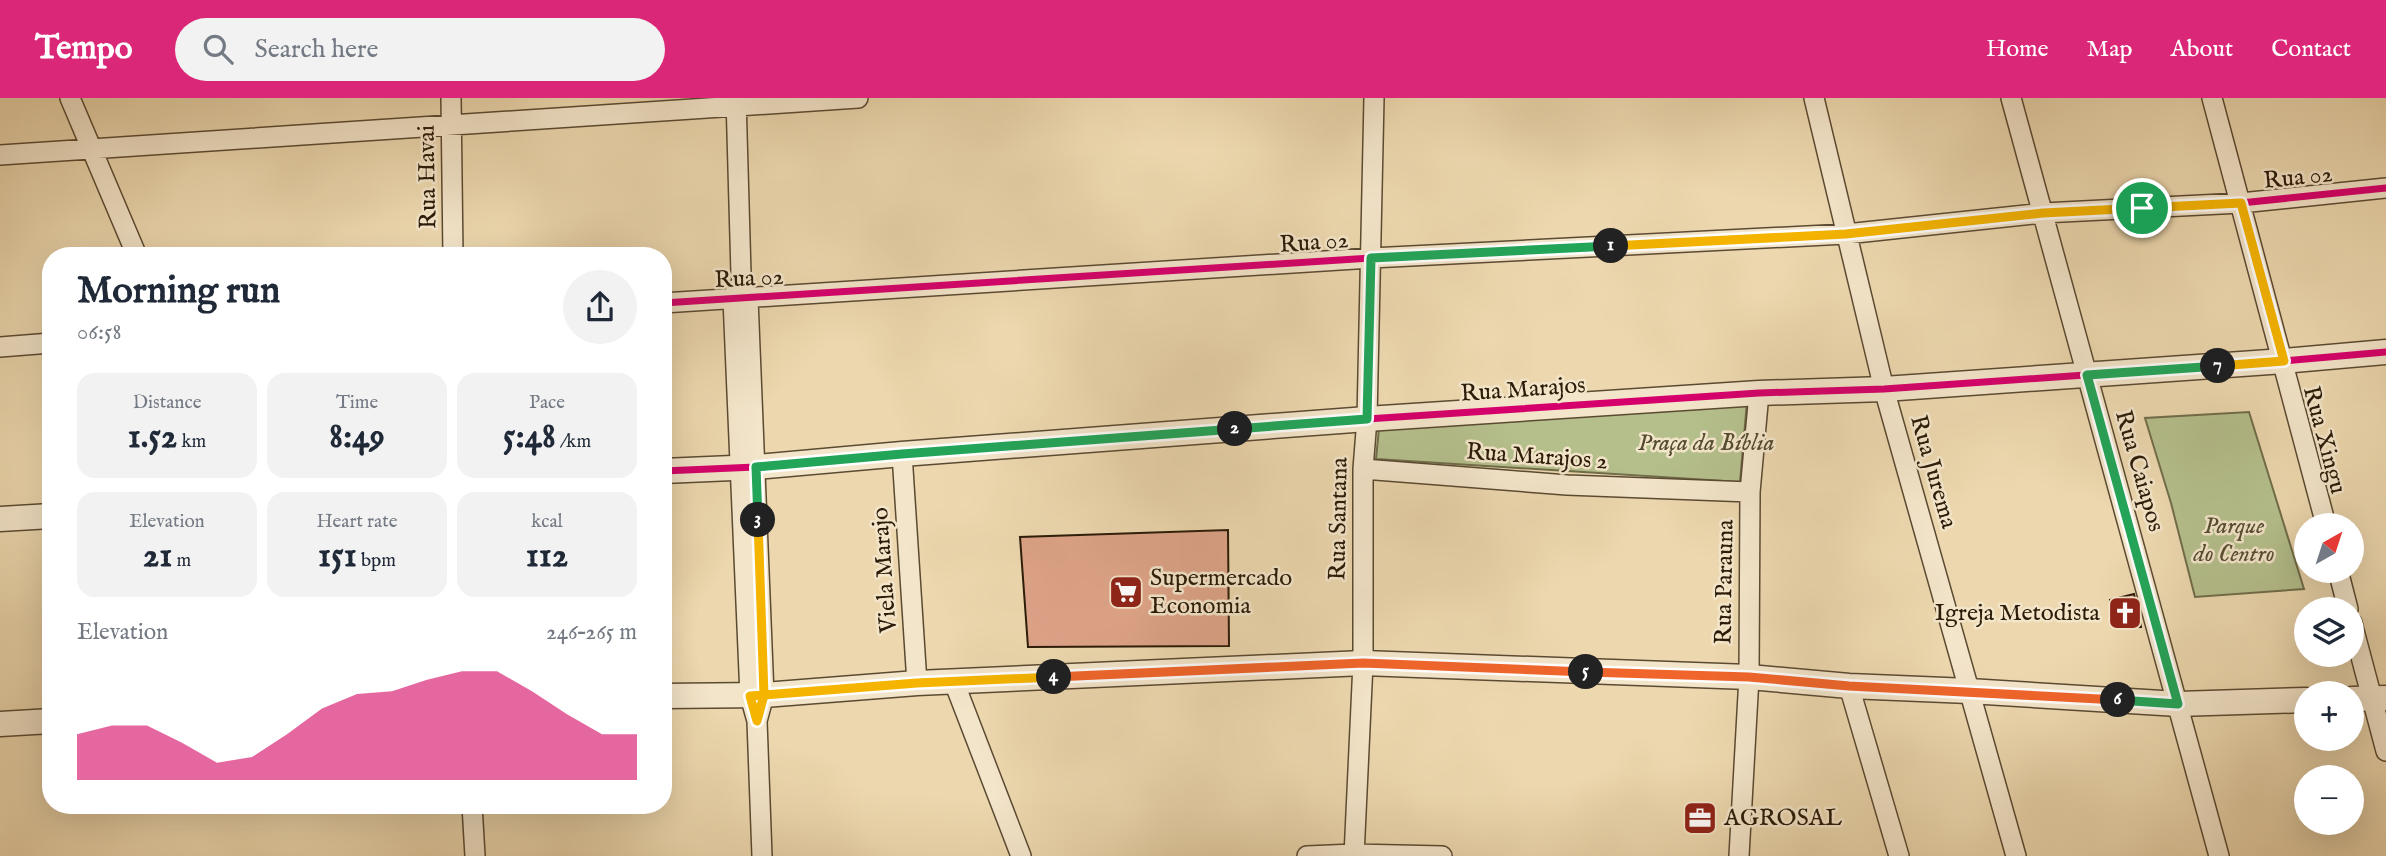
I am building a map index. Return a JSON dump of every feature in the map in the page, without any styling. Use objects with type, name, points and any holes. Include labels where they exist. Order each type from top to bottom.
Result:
[{"type":"street","points":[[70,98],[133,247]]},
{"type":"street","name":"Rua Havai","points":[[451,98],[453,247]]},
{"type":"street","points":[[0,155],[736,102],[858,98]]},
{"type":"street","name":"Rua Santana","points":[[1354,855],[1363,663],[1363,469],[1367,419],[1374,98]]},
{"type":"street","name":"Rua Jurema","points":[[1814,98],[1884,389],[2016,856]]},
{"type":"street","name":"Rua Caiapos","points":[[2011,98],[2219,856]]},
{"type":"street","name":"Rua Xingu","points":[[2212,98],[2323,513]]},
{"type":"street","points":[[736,102],[762,856]]},
{"type":"street","name":"Rua 02","points":[[672,303],[1371,258],[1846,234],[2043,213],[2241,203],[2386,188]]},
{"type":"street","points":[[0,347],[42,344]]},
{"type":"street","name":"Rua Marajos","points":[[672,471],[1367,419],[1759,393],[1884,389],[2386,352]]},
{"type":"street","name":"Rua Parauna","points":[[1739,856],[1749,677],[1751,492],[1759,393]]},
{"type":"street","name":"Viela Marajo","points":[[902,454],[917,683]]},
{"type":"street","name":"Rua Marajos 2","points":[[1363,469],[1567,485],[1751,492]]},
{"type":"street","points":[[0,519],[42,517]]},
{"type":"street","points":[[672,696],[757,696],[917,683],[1363,663],[1749,677],[1849,686],[2178,704],[2294,700]]},
{"type":"street","points":[[2363,667],[2386,751]]},
{"type":"street","points":[[954,682],[1021,856]]},
{"type":"street","points":[[1849,686],[1899,856]]},
{"type":"street","points":[[0,724],[42,722]]},
{"type":"street","points":[[472,814],[475,856]]},
{"type":"street","points":[[1307,856],[1442,856]]},
{"type":"green space","name":"Praça da Bíblia","points":[[1747,402],[1740,482],[1376,459],[1379,428]]},
{"type":"green space","name":"Parque do Centro","points":[[2249,412],[2294,557],[2294,583],[2302,583],[2304,589],[2195,597],[2171,503],[2145,418]]},
{"type":"building","name":"Supermercado Economia","points":[[1228,530],[1229,646],[1028,647],[1020,537]]},
{"type":"building","name":"Igreja Metodista","points":[[2134,594],[2141,627],[2116,627],[2110,600]]},
{"type":"cycle path","points":[[672,302],[1371,258],[1846,234],[2043,213],[2241,203],[2386,188]]},
{"type":"cycle path","points":[[672,471],[756,467],[1367,419],[1759,393],[1884,389],[2386,352]]},
{"type":"place","name":"Supermercado Economia","points":[[1126,592]]},
{"type":"place","name":"Igreja Metodista","points":[[2125,613]]},
{"type":"place","name":"AGROSAL","points":[[1700,818]]},
{"type":"route","points":[[2142,208],[2043,213],[1846,234],[1371,258],[1367,419],[756,467],[764,695],[757,721],[750,696],[764,695],[917,683],[1363,663],[1749,677],[1849,686],[2178,704],[2087,375],[2284,361],[2241,203],[2142,208]]}]
